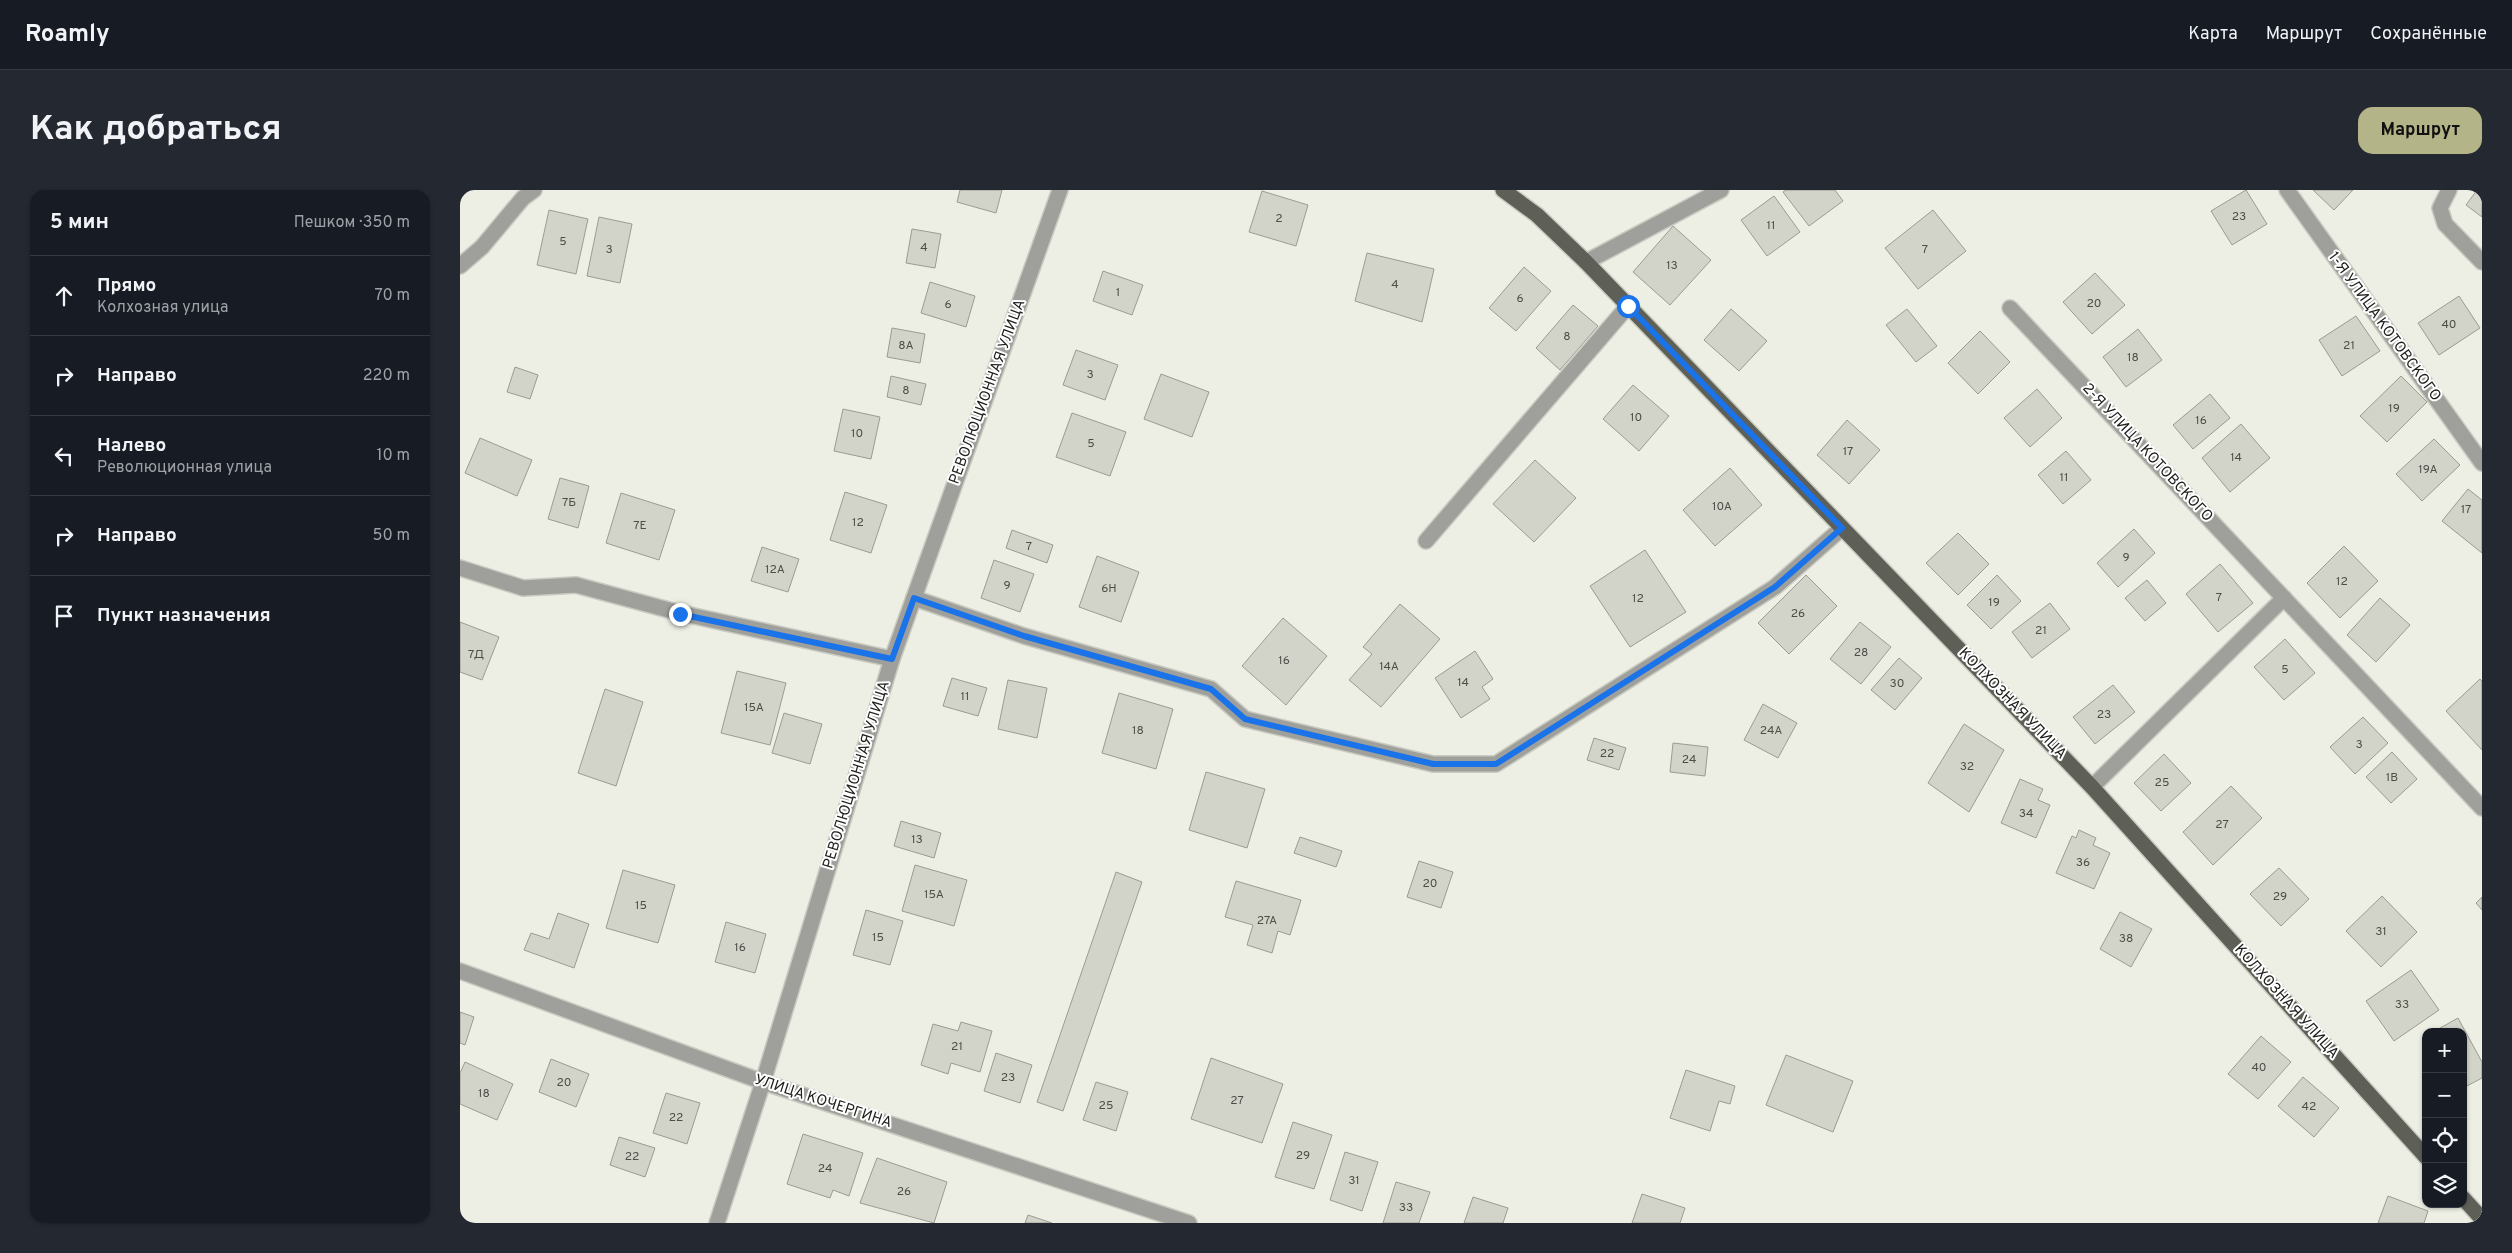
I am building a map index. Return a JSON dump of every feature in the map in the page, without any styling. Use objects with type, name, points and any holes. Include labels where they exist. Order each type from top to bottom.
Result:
[{"type":"main road","name":"КОЛХОЗНАЯ УЛИЦА","points":[[1503,190],[1537,215],[1586,262],[2092,787],[2422,1152]]},
{"type":"main road","points":[[2467,1202],[2482,1219]]},
{"type":"street","points":[[460,266],[482,248],[523,198],[534,190]]},
{"type":"street","name":"РЕВОЛЮЦИОННАЯ УЛИЦА","points":[[717,1223],[763,1082],[892,659],[1060,190]]},
{"type":"street","points":[[1586,262],[1721,190]]},
{"type":"street","name":"1-Я УЛИЦА КОТОВСКОГО","points":[[2287,190],[2482,463]]},
{"type":"street","points":[[2449,190],[2440,208],[2445,224],[2482,262]]},
{"type":"street","points":[[1426,541],[1628,306]]},
{"type":"street","name":"2-Я УЛИЦА КОТОВСКОГО","points":[[2010,308],[2482,808]]},
{"type":"street","points":[[914,598],[1024,636],[1211,689],[1245,719],[1433,764],[1496,764],[1775,587],[1842,528]]},
{"type":"street","points":[[460,568],[523,588],[576,585],[680,614],[892,659]]},
{"type":"street","points":[[2092,787],[2284,598]]},
{"type":"street","name":"УЛИЦА КОЧЕРГИНА","points":[[460,971],[763,1082],[1189,1223]]},
{"type":"building","points":[[960,190],[1002,190],[996,213],[957,202]]},
{"type":"building","points":[[1786,190],[1835,190],[1843,201],[1809,226],[1783,192]]},
{"type":"building","points":[[2246,190],[2267,224],[2232,245],[2211,211]]},
{"type":"building","points":[[2313,190],[2353,190],[2334,210]]},
{"type":"building","points":[[2477,190],[2482,190],[2482,217],[2466,205]]},
{"type":"building","points":[[1262,191],[1308,205],[1296,246],[1249,232]]},
{"type":"building","points":[[1774,196],[1800,232],[1767,256],[1741,220]]},
{"type":"building","points":[[549,210],[588,219],[576,274],[537,265]]},
{"type":"building","points":[[1933,210],[1966,251],[1918,289],[1885,248]]},
{"type":"building","points":[[599,217],[632,224],[620,283],[587,276]]},
{"type":"building","points":[[1673,226],[1711,260],[1670,305],[1633,272]]},
{"type":"building","points":[[912,229],[941,234],[935,268],[906,263]]},
{"type":"building","points":[[1367,253],[1434,269],[1422,322],[1355,301]]},
{"type":"building","points":[[1524,267],[1551,291],[1516,331],[1489,308]]},
{"type":"building","points":[[1103,271],[1143,285],[1132,315],[1093,301]]},
{"type":"building","points":[[2095,273],[2125,305],[2092,334],[2063,302]]},
{"type":"building","points":[[930,282],[975,296],[966,327],[921,313]]},
{"type":"building","points":[[2459,296],[2480,328],[2439,355],[2418,323]]},
{"type":"building","points":[[1573,305],[1598,326],[1560,370],[1536,348]]},
{"type":"building","points":[[1731,309],[1767,341],[1739,371],[1704,340]]},
{"type":"building","points":[[1907,309],[1937,346],[1916,362],[1886,325]]},
{"type":"building","points":[[2356,316],[2380,351],[2342,376],[2319,340]]},
{"type":"building","points":[[892,328],[925,334],[920,363],[887,357]]},
{"type":"building","points":[[2138,329],[2162,360],[2126,387],[2103,357]]},
{"type":"building","points":[[1980,331],[2010,362],[1978,394],[1948,363]]},
{"type":"building","points":[[1076,350],[1118,365],[1105,400],[1063,385]]},
{"type":"building","points":[[515,367],[538,375],[530,399],[507,392]]},
{"type":"building","points":[[1161,374],[1209,392],[1192,437],[1144,419]]},
{"type":"building","points":[[891,376],[926,384],[921,405],[887,397]]},
{"type":"building","points":[[2401,376],[2427,402],[2387,442],[2360,416]]},
{"type":"building","points":[[1633,385],[1669,416],[1639,451],[1603,419]]},
{"type":"building","points":[[2037,389],[2062,418],[2030,447],[2004,418]]},
{"type":"building","points":[[2210,394],[2230,418],[2193,449],[2173,425]]},
{"type":"building","points":[[843,409],[880,417],[871,459],[834,451]]},
{"type":"building","points":[[1072,413],[1126,432],[1110,476],[1056,457]]},
{"type":"building","points":[[1847,420],[1880,450],[1849,484],[1817,455]]},
{"type":"building","points":[[2241,424],[2270,458],[2230,492],[2202,458]]},
{"type":"building","points":[[480,438],[532,460],[517,496],[465,473]]},
{"type":"building","points":[[2434,439],[2460,465],[2422,501],[2396,474]]},
{"type":"building","points":[[2066,451],[2091,480],[2063,504],[2038,475]]},
{"type":"building","points":[[1535,460],[1576,498],[1534,542],[1493,504]]},
{"type":"building","points":[[1730,468],[1762,505],[1715,546],[1683,510]]},
{"type":"building","points":[[560,478],[589,486],[578,528],[548,519]]},
{"type":"building","points":[[2468,489],[2482,500],[2482,553],[2442,521]]},
{"type":"building","points":[[845,492],[887,505],[871,553],[830,540]]},
{"type":"building","points":[[621,493],[675,510],[659,560],[606,543]]},
{"type":"building","points":[[2134,529],[2155,553],[2118,587],[2097,563]]},
{"type":"building","points":[[1012,530],[1053,545],[1047,563],[1006,548]]},
{"type":"building","points":[[1958,533],[1989,564],[1958,595],[1926,563]]},
{"type":"building","points":[[2344,546],[2378,581],[2340,618],[2307,583]]},
{"type":"building","points":[[762,547],[799,559],[788,592],[751,581]]},
{"type":"building","points":[[1645,550],[1686,612],[1630,647],[1590,586]]},
{"type":"building","points":[[1097,556],[1139,572],[1121,622],[1079,607]]},
{"type":"building","points":[[994,560],[1034,574],[1020,612],[981,598]]},
{"type":"building","points":[[2220,564],[2253,603],[2218,632],[2186,594]]},
{"type":"building","points":[[1806,575],[1837,606],[1789,654],[1758,623]]},
{"type":"building","points":[[1997,575],[2021,601],[1991,629],[1967,605]]},
{"type":"building","points":[[2147,580],[2166,603],[2145,621],[2125,598]]},
{"type":"building","points":[[2380,598],[2410,625],[2376,662],[2347,635]]},
{"type":"building","points":[[2050,603],[2070,629],[2032,658],[2012,632]]},
{"type":"building","points":[[1400,604],[1440,639],[1381,707],[1349,680],[1372,654],[1363,647]]},
{"type":"building","points":[[1283,618],[1327,656],[1286,705],[1242,666]]},
{"type":"building","points":[[460,622],[499,637],[482,680],[460,672]]},
{"type":"building","points":[[1860,622],[1891,647],[1861,684],[1830,659]]},
{"type":"building","points":[[2285,639],[2315,673],[2284,700],[2254,667]]},
{"type":"building","points":[[1475,651],[1493,679],[1482,687],[1490,699],[1461,718],[1435,678]]},
{"type":"building","points":[[1899,658],[1922,678],[1895,710],[1871,690]]},
{"type":"building","points":[[737,671],[786,683],[770,745],[721,733]]},
{"type":"building","points":[[952,678],[987,688],[978,716],[943,706]]},
{"type":"building","points":[[2480,679],[2482,681],[2482,750],[2446,711]]},
{"type":"building","points":[[1008,680],[1047,688],[1037,738],[998,729]]},
{"type":"building","points":[[2113,685],[2135,712],[2095,744],[2073,717]]},
{"type":"building","points":[[605,689],[643,702],[616,786],[578,773]]},
{"type":"building","points":[[1119,693],[1173,709],[1156,769],[1102,753]]},
{"type":"building","points":[[1763,704],[1797,723],[1778,758],[1744,740]]},
{"type":"building","points":[[784,713],[822,724],[810,764],[772,753]]},
{"type":"building","points":[[2363,717],[2388,743],[2355,774],[2330,747]]},
{"type":"building","points":[[1964,724],[2004,750],[1969,812],[1928,783]]},
{"type":"building","points":[[1594,738],[1626,748],[1619,770],[1587,760]]},
{"type":"building","points":[[1673,743],[1708,747],[1705,776],[1670,772]]},
{"type":"building","points":[[2392,752],[2417,779],[2391,803],[2366,777]]},
{"type":"building","points":[[2164,754],[2191,783],[2161,811],[2134,783]]},
{"type":"building","points":[[1206,772],[1265,789],[1247,848],[1189,830]]},
{"type":"building","points":[[2020,779],[2043,789],[2038,800],[2050,805],[2036,838],[2001,823]]},
{"type":"building","points":[[2231,786],[2262,818],[2213,865],[2183,832]]},
{"type":"building","points":[[901,821],[941,833],[934,858],[894,846]]},
{"type":"building","points":[[2079,830],[2096,838],[2093,845],[2110,853],[2094,889],[2056,873],[2072,836],[2076,838]]},
{"type":"building","points":[[1300,837],[1342,851],[1336,867],[1294,853]]},
{"type":"building","points":[[1419,861],[1453,872],[1441,908],[1407,897]]},
{"type":"building","points":[[915,865],[967,880],[954,926],[902,911]]},
{"type":"building","points":[[2279,868],[2309,899],[2281,926],[2250,894]]},
{"type":"building","points":[[623,870],[675,885],[658,943],[606,928]]},
{"type":"building","points":[[1116,872],[1142,882],[1063,1111],[1037,1102]]},
{"type":"building","points":[[1236,881],[1301,900],[1290,935],[1278,931],[1272,953],[1247,945],[1253,925],[1225,917]]},
{"type":"building","points":[[2382,896],[2417,932],[2381,967],[2346,931]]},
{"type":"building","points":[[2482,897],[2482,910],[2476,903]]},
{"type":"building","points":[[866,910],[903,921],[890,965],[853,955]]},
{"type":"building","points":[[2120,912],[2152,929],[2131,967],[2100,949]]},
{"type":"building","points":[[558,913],[589,924],[574,968],[524,950],[531,933],[549,939]]},
{"type":"building","points":[[726,922],[766,934],[755,973],[715,962]]},
{"type":"building","points":[[2411,970],[2439,1010],[2394,1041],[2366,1001]]},
{"type":"building","points":[[460,1012],[474,1017],[465,1045],[460,1043]]},
{"type":"building","points":[[2458,1018],[2463,1028],[2440,1028]]},
{"type":"building","points":[[961,1022],[992,1031],[980,1072],[951,1063],[948,1074],[921,1065],[933,1024],[958,1031]]},
{"type":"building","points":[[2467,1034],[2482,1062],[2482,1078],[2467,1086]]},
{"type":"building","points":[[2261,1036],[2291,1062],[2258,1099],[2228,1074]]},
{"type":"building","points":[[996,1053],[1032,1065],[1020,1103],[984,1091]]},
{"type":"building","points":[[1786,1055],[1853,1081],[1833,1132],[1766,1105]]},
{"type":"building","points":[[1211,1058],[1283,1084],[1262,1143],[1191,1119]]},
{"type":"building","points":[[551,1059],[589,1074],[576,1107],[539,1092]]},
{"type":"building","points":[[465,1062],[513,1084],[497,1120],[460,1104],[460,1073]]},
{"type":"building","points":[[1686,1070],[1735,1086],[1730,1104],[1719,1101],[1710,1131],[1670,1118]]},
{"type":"building","points":[[2303,1077],[2339,1108],[2314,1137],[2278,1106]]},
{"type":"building","points":[[1096,1082],[1128,1092],[1116,1131],[1083,1120]]},
{"type":"building","points":[[666,1093],[700,1103],[687,1144],[653,1133]]},
{"type":"building","points":[[1293,1122],[1332,1135],[1314,1189],[1275,1177]]},
{"type":"building","points":[[803,1134],[863,1153],[849,1196],[833,1190],[830,1198],[787,1184]]},
{"type":"building","points":[[619,1137],[655,1148],[645,1177],[610,1165]]},
{"type":"building","points":[[1345,1152],[1378,1162],[1362,1211],[1330,1200]]},
{"type":"building","points":[[877,1158],[947,1182],[934,1223],[860,1203]]},
{"type":"building","points":[[1396,1182],[1430,1192],[1419,1223],[1383,1223]]},
{"type":"building","points":[[1642,1194],[1685,1208],[1680,1223],[1632,1223]]},
{"type":"building","points":[[2388,1196],[2428,1211],[2424,1223],[2378,1223]]},
{"type":"building","points":[[1473,1197],[1508,1208],[1503,1223],[1464,1223]]},
{"type":"building","points":[[1028,1215],[1052,1223],[1025,1223]]},
{"type":"route","points":[[680,614],[769,631],[892,659],[914,598],[1024,636],[1211,689],[1245,719],[1433,764],[1496,764],[1775,587],[1842,528],[1628,306]]}]
